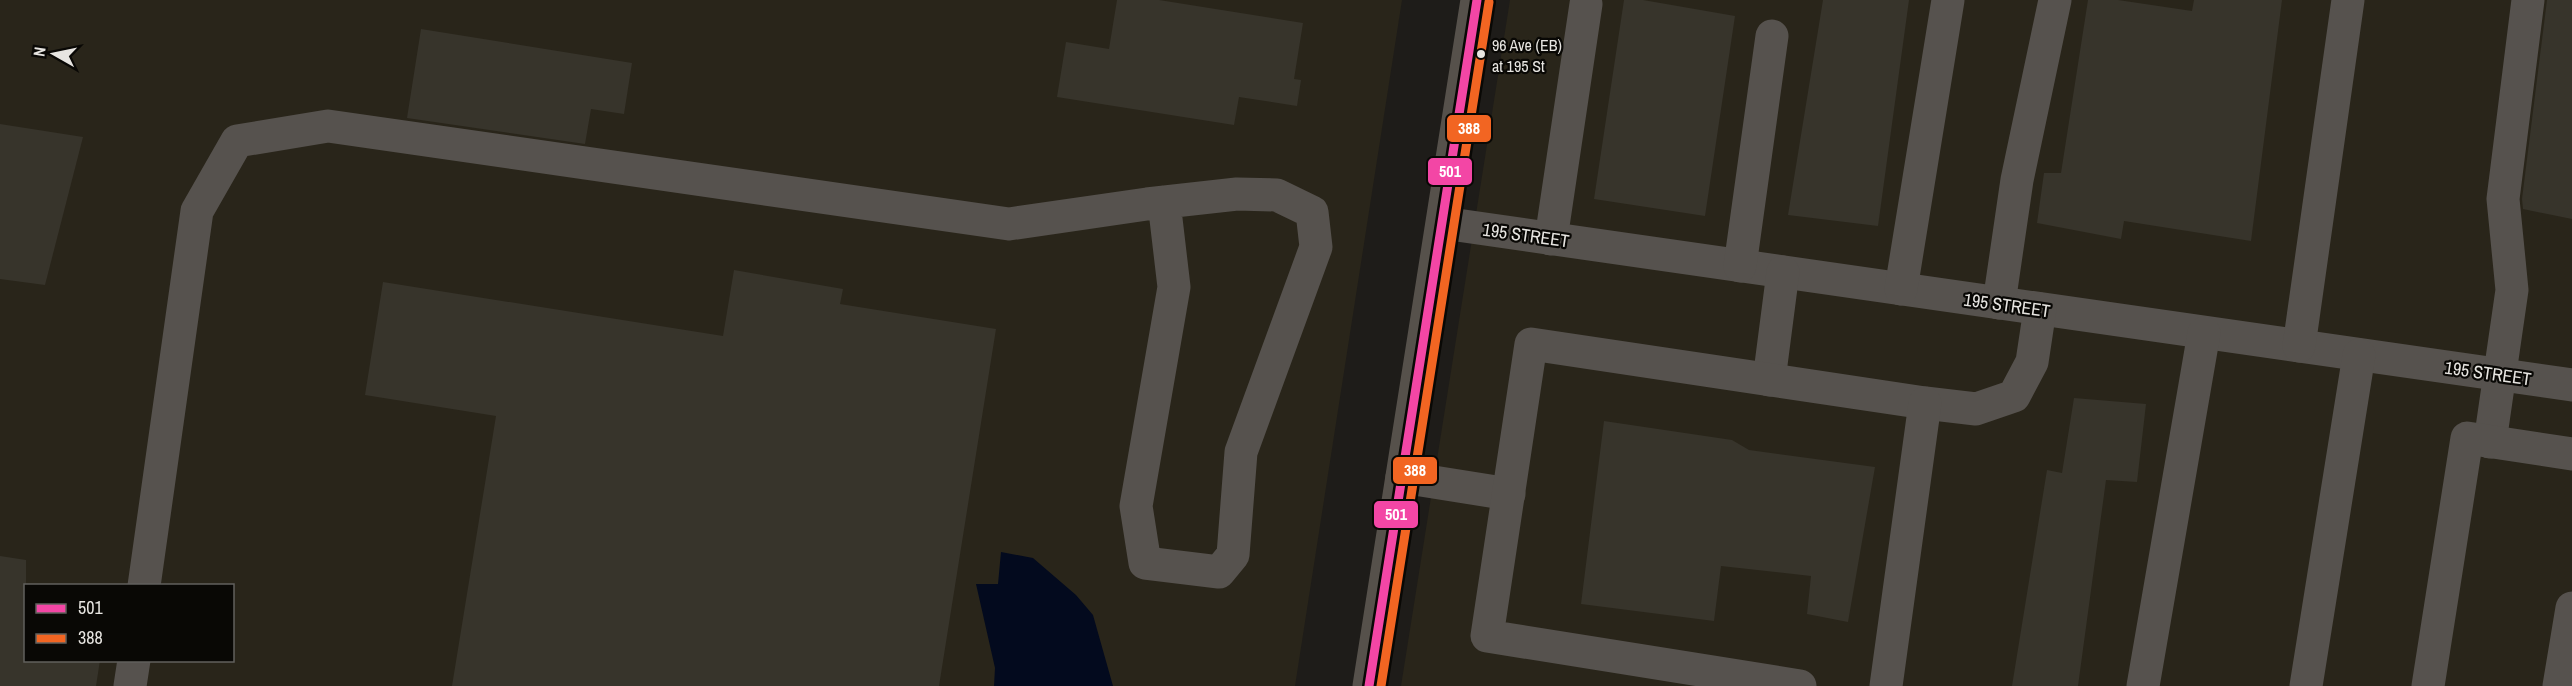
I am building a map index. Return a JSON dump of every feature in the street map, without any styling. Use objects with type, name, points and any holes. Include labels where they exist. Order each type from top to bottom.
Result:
[{"type":"main road","points":[[1368,686],[1477,0]]},
{"type":"street","points":[[1901,289],[1948,0]]},
{"type":"street","points":[[1999,303],[2017,180],[2055,0]]},
{"type":"street","points":[[2299,346],[2348,0]]},
{"type":"street","points":[[2490,442],[2512,290],[2503,199],[2528,0]]},
{"type":"street","points":[[1551,239],[1586,4]]},
{"type":"street","points":[[1740,266],[1772,36]]},
{"type":"street","points":[[144,584],[198,211],[237,141],[328,126],[1009,224],[1164,202],[1237,194],[1277,195],[1312,212],[1316,247],[1241,452],[1233,555],[1219,572],[1145,563],[1138,518],[1137,506],[1174,287],[1164,202]]},
{"type":"street","name":"195 STREET","points":[[1443,223],[2572,385]]},
{"type":"street","points":[[1769,380],[1783,272]]},
{"type":"street","points":[[1800,686],[1487,636],[1531,344],[1976,409],[2014,396],[2032,362],[2040,309]]},
{"type":"street","points":[[2144,686],[2204,333]]},
{"type":"street","points":[[2306,686],[2359,355]]},
{"type":"street","points":[[1886,686],[1925,403]]},
{"type":"street","points":[[2428,686],[2467,438],[2572,454]]},
{"type":"street","points":[[1402,477],[1509,494]]},
{"type":"street","points":[[2559,686],[2572,608]]},
{"type":"street","points":[[130,686],[134,662]]},
{"type":"shaded area","points":[[0,0],[1402,0],[1295,686],[0,686]]},
{"type":"shaded area","points":[[1510,0],[2572,0],[2572,686],[1401,686]]},
{"type":"water","points":[[1001,552],[1033,558],[1076,595],[1093,615],[1113,686],[994,686],[995,668],[976,584],[998,584]]},
{"type":"building","points":[[1117,0],[1159,0],[1303,23],[1294,79],[1301,80],[1297,106],[1239,97],[1234,125],[1057,97],[1066,42],[1109,49]]},
{"type":"building","points":[[1624,0],[1643,0],[1735,16],[1705,216],[1594,199]]},
{"type":"building","points":[[1823,0],[1909,0],[1878,226],[1788,215]]},
{"type":"building","points":[[2088,0],[2118,0],[2192,11],[2194,0],[2282,0],[2251,241],[2124,221],[2121,239],[2037,223],[2044,173],[2061,173]]},
{"type":"building","points":[[2547,0],[2572,0],[2572,219],[2523,209],[2522,199]]},
{"type":"building","points":[[421,29],[632,63],[624,114],[591,109],[585,144],[407,118]]},
{"type":"building","points":[[0,124],[83,137],[45,285],[0,279]]},
{"type":"building","points":[[734,270],[843,289],[840,304],[996,329],[939,686],[452,686],[496,416],[365,395],[383,282],[723,336]]},
{"type":"building","points":[[2074,398],[2146,404],[2137,482],[2106,480],[2078,686],[2012,686],[2047,470],[2062,473]]},
{"type":"building","points":[[1604,421],[1732,440],[1749,450],[1875,467],[1848,622],[1807,614],[1811,576],[1721,566],[1714,621],[1581,604]]},
{"type":"building","points":[[0,556],[26,560],[24,662],[100,662],[96,686],[0,686]]},
{"type":"transit line","name":"501","points":[[1369,686],[1477,0]]},
{"type":"transit line","name":"388","points":[[1381,686],[1489,2]]},
{"type":"place","name":"96 Ave (EB) at 195 St","points":[[1481,54]]}]
